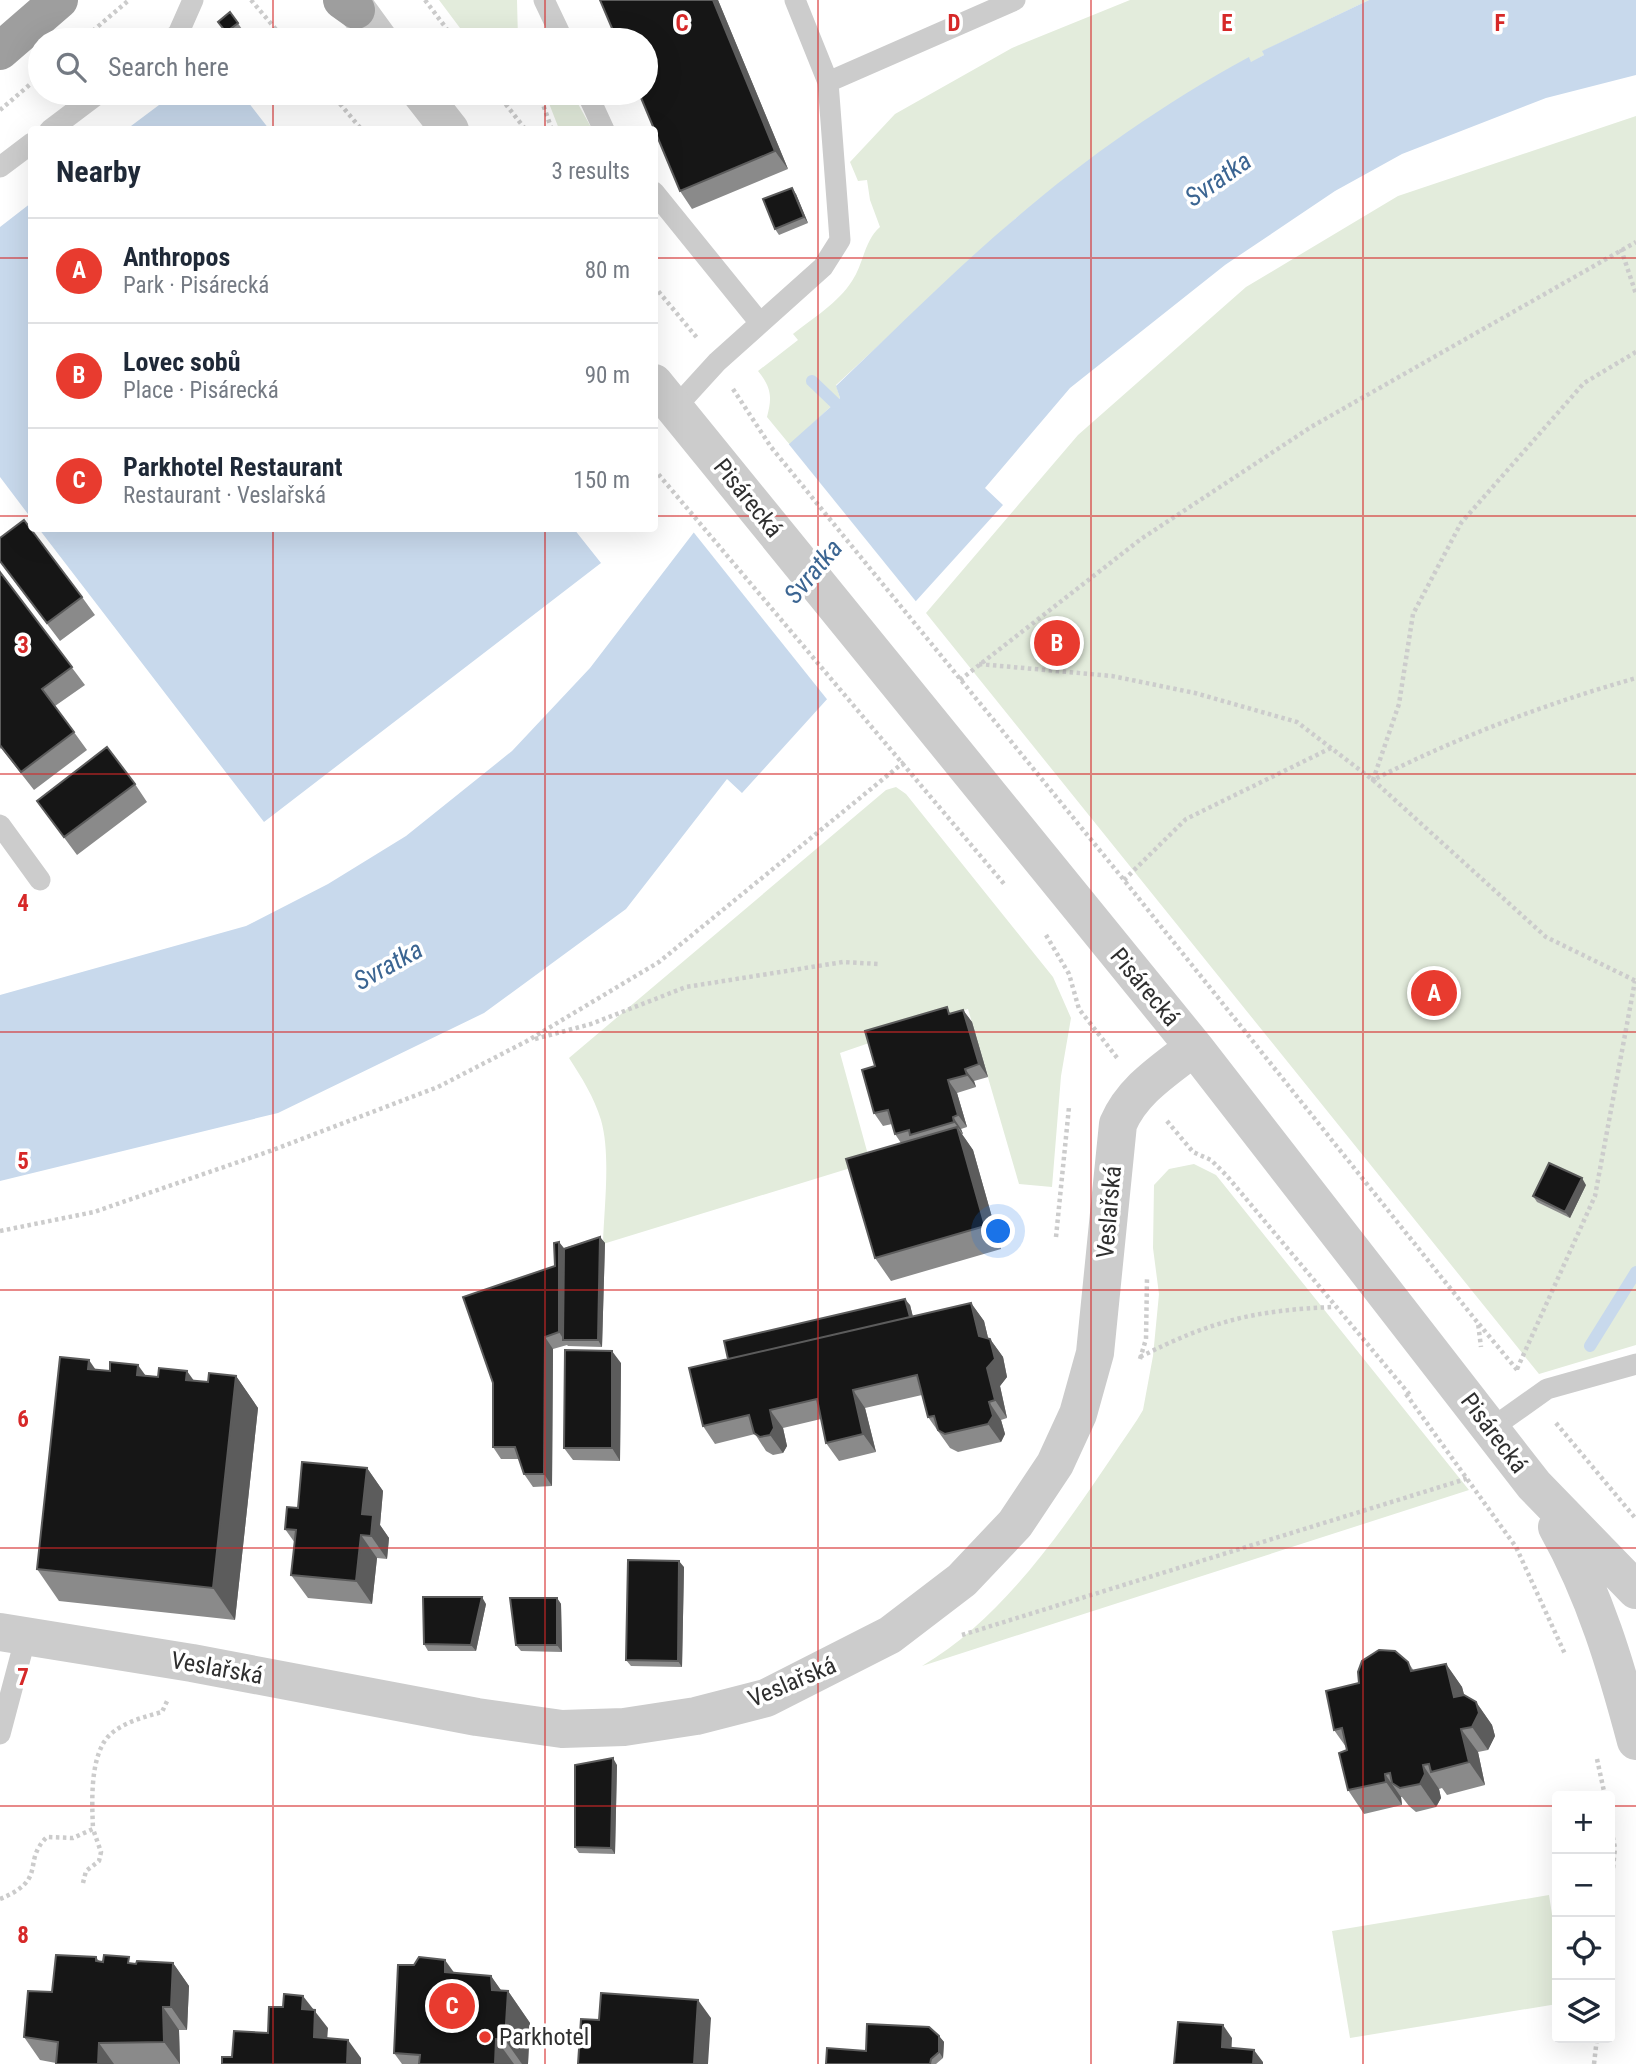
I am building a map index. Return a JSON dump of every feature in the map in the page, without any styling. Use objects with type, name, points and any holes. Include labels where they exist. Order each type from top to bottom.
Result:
[{"type":"highway","points":[[0,51],[59,0]]},
{"type":"street","points":[[349,3],[369,28]]},
{"type":"street","points":[[430,105],[447,126]]},
{"type":"street","name":"Pisárecká","points":[[665,395],[904,688],[970,775],[1194,1047],[1534,1485],[1636,1590]]},
{"type":"street","name":"Veslařská","points":[[13,1634],[192,1662],[478,1717],[562,1730],[624,1727],[696,1716],[766,1698],[823,1672],[890,1634],[962,1580],[1015,1524],[1055,1464],[1077,1414],[1095,1353],[1118,1124],[1127,1103],[1194,1047]]},
{"type":"street","points":[[1534,1485],[1588,1590],[1611,1647],[1636,1741]]},
{"type":"lane","points":[[181,28],[193,0]]},
{"type":"lane","points":[[544,0],[557,28]]},
{"type":"lane","points":[[665,395],[717,362],[822,267],[840,240],[828,82],[794,0]]},
{"type":"lane","points":[[828,82],[1015,0]]},
{"type":"lane","points":[[55,126],[83,105]]},
{"type":"lane","points":[[593,105],[602,126]]},
{"type":"lane","points":[[0,167],[28,146]]},
{"type":"lane","points":[[658,197],[760,323]]},
{"type":"lane","points":[[0,825],[40,880]]},
{"type":"lane","points":[[1492,1428],[1547,1390],[1636,1364]]},
{"type":"lane","points":[[0,1734],[13,1634]]},
{"type":"path","points":[[96,28],[129,0]]},
{"type":"path","points":[[251,0],[275,28]]},
{"type":"path","points":[[425,0],[446,28]]},
{"type":"path","points":[[0,110],[28,86]]},
{"type":"path","points":[[341,105],[359,126]]},
{"type":"path","points":[[506,105],[523,126]]},
{"type":"path","points":[[543,105],[551,126]]},
{"type":"path","points":[[960,680],[1141,540],[1311,427],[1636,242]]},
{"type":"path","points":[[1621,249],[1636,294]]},
{"type":"path","points":[[1373,780],[1399,704],[1413,614],[1461,523],[1584,383],[1636,352]]},
{"type":"path","points":[[771,447],[1122,878],[1478,1323],[1481,1349]]},
{"type":"path","points":[[658,474],[852,706],[904,762],[1009,890]]},
{"type":"path","points":[[978,664],[1112,676],[1195,693],[1297,722],[1373,780],[1546,937],[1635,981],[1595,1196],[1492,1428]]},
{"type":"path","points":[[1373,780],[1446,744],[1586,692],[1636,678]]},
{"type":"path","points":[[1122,878],[1186,819],[1331,748]]},
{"type":"path","points":[[0,1231],[94,1212],[270,1151],[438,1087],[527,1041],[659,961],[904,762]]},
{"type":"path","points":[[1040,927],[1069,974],[1079,1009],[1193,1152]]},
{"type":"path","points":[[527,1041],[591,1024],[686,987],[843,962],[878,964]]},
{"type":"path","points":[[1056,1237],[1069,1107]]},
{"type":"path","points":[[1137,1367],[1146,1339],[1147,1277]]},
{"type":"path","points":[[1140,1357],[1204,1327],[1233,1318],[1268,1311],[1334,1307]]},
{"type":"path","points":[[1405,1394],[1469,1478],[1516,1547],[1567,1660]]},
{"type":"path","points":[[949,1639],[1469,1478]]},
{"type":"path","points":[[83,1882],[86,1871],[99,1861],[101,1852],[93,1829],[92,1786],[104,1741],[133,1720],[162,1712],[171,1692]]},
{"type":"path","points":[[1595,1751],[1604,1791]]},
{"type":"path","points":[[0,1899],[18,1892],[33,1876],[37,1847],[47,1837],[73,1838],[93,1829]]},
{"type":"path","points":[[1594,2064],[1596,2043]]},
{"type":"green space","points":[[439,0],[517,0],[518,28],[460,28]]},
{"type":"green space","points":[[1130,0],[1369,0],[1263,51],[1264,55],[1251,63],[1249,58],[1016,218],[836,385],[840,398],[790,445],[767,417],[770,393],[758,371],[798,340],[793,334],[825,310],[846,289],[856,274],[871,239],[880,227],[870,200],[867,180],[858,181],[850,162],[895,114],[1012,48]]},
{"type":"green space","points":[[550,105],[579,105],[590,126],[558,126]]},
{"type":"green space","points":[[1636,116],[1636,1345],[1539,1374],[926,613],[1078,435],[1246,287],[1398,196]]},
{"type":"green space","points":[[896,787],[906,794],[1053,977],[1071,1018],[1061,1076],[1052,1187],[1019,1184],[968,1009],[840,1053],[870,1162],[603,1244],[606,1165],[604,1134],[595,1103],[569,1058],[886,790]]},
{"type":"green space","points":[[1194,1164],[1216,1175],[1469,1490],[922,1666],[955,1644],[1015,1587],[1092,1487],[1143,1410],[1153,1356],[1159,1294],[1153,1248],[1154,1185],[1169,1169]]},
{"type":"green space","points":[[1549,1895],[1552,1914],[1552,2005],[1350,2038],[1332,1931]]},
{"type":"water","name":"Svratka","points":[[1369,0],[1636,0],[1636,75],[1546,98],[1402,154],[1335,191],[1225,265],[1070,388],[985,488],[1003,505],[742,793],[727,779],[626,909],[484,1013],[278,1113],[0,1181],[0,995],[246,926],[328,884],[406,836],[512,751],[590,668],[701,523],[835,403],[840,398],[836,386],[993,238],[1099,152],[1188,93],[1249,57],[1251,62],[1264,55],[1262,51]]},
{"type":"water","points":[[159,105],[250,105],[267,126],[131,126]]},
{"type":"water","points":[[28,205],[28,514],[0,477],[0,227]]},
{"type":"water","points":[[41,532],[576,532],[601,563],[264,822]]},
{"type":"pier","points":[[787,442],[918,604],[830,703],[691,529]]},
{"type":"building","points":[[600,0],[713,0],[775,151],[680,191],[658,138],[658,126],[653,126],[644,105],[658,105],[658,28],[612,28]]},
{"type":"building","points":[[230,12],[238,23],[231,28],[223,28],[218,22]]},
{"type":"building","points":[[792,188],[804,217],[775,229],[763,199]]},
{"type":"building","points":[[24,520],[28,525],[28,532],[33,532],[82,597],[47,623],[0,561],[0,538]]},
{"type":"building","points":[[0,572],[72,667],[42,689],[74,732],[21,772],[0,745]]},
{"type":"building","points":[[107,747],[135,784],[64,837],[37,801]]},
{"type":"building","points":[[947,1007],[949,1014],[963,1010],[979,1064],[965,1069],[967,1075],[948,1080],[958,1115],[953,1117],[954,1122],[910,1135],[909,1130],[895,1134],[888,1110],[874,1113],[862,1070],[875,1066],[865,1031]]},
{"type":"building","points":[[957,1127],[985,1226],[875,1258],[846,1159]]},
{"type":"building","points":[[1549,1163],[1582,1178],[1565,1212],[1533,1196]]},
{"type":"building","points":[[600,1237],[598,1340],[563,1340],[564,1249]]},
{"type":"building","points":[[559,1242],[559,1332],[545,1337],[544,1474],[524,1474],[515,1447],[493,1447],[493,1383],[463,1297],[555,1266],[554,1243]]},
{"type":"building","points":[[905,1299],[910,1317],[728,1359],[724,1341]]},
{"type":"building","points":[[971,1303],[979,1336],[990,1339],[995,1359],[987,1368],[995,1400],[989,1402],[993,1416],[988,1424],[945,1434],[938,1430],[934,1416],[928,1417],[917,1375],[853,1390],[863,1434],[826,1443],[817,1399],[770,1410],[774,1428],[770,1435],[760,1437],[754,1433],[749,1415],[703,1426],[689,1368]]},
{"type":"building","points":[[565,1350],[612,1351],[612,1448],[564,1448]]},
{"type":"building","points":[[60,1357],[89,1360],[88,1369],[110,1371],[110,1362],[138,1365],[137,1375],[158,1377],[159,1368],[187,1371],[186,1380],[208,1382],[209,1373],[236,1376],[213,1588],[37,1569]]},
{"type":"building","points":[[302,1462],[367,1468],[362,1514],[373,1515],[371,1536],[361,1535],[356,1581],[291,1575],[296,1530],[285,1529],[287,1507],[298,1508]]},
{"type":"building","points":[[628,1560],[679,1561],[678,1661],[626,1660]]},
{"type":"building","points":[[423,1597],[482,1597],[471,1645],[424,1644]]},
{"type":"building","points":[[510,1598],[557,1598],[557,1645],[516,1645]]},
{"type":"building","points":[[1379,1650],[1395,1651],[1408,1662],[1411,1671],[1446,1664],[1454,1697],[1464,1695],[1476,1702],[1479,1713],[1472,1727],[1461,1729],[1469,1762],[1431,1772],[1429,1764],[1423,1765],[1425,1774],[1420,1784],[1400,1788],[1392,1783],[1390,1773],[1385,1774],[1386,1782],[1348,1790],[1339,1753],[1347,1750],[1342,1728],[1334,1730],[1326,1691],[1359,1683],[1358,1672],[1362,1661]]},
{"type":"building","points":[[613,1758],[611,1848],[575,1847],[575,1765]]},
{"type":"building","points":[[56,1955],[96,1957],[96,1961],[103,1962],[104,1955],[129,1957],[128,1963],[136,1964],[137,1961],[173,1963],[171,2007],[163,2007],[164,2042],[99,2043],[98,2064],[56,2064],[58,2042],[24,2037],[28,1991],[52,1992]]},
{"type":"building","points":[[419,1957],[445,1960],[445,1972],[491,1976],[492,1990],[508,1991],[505,2040],[496,2039],[495,2064],[419,2064],[420,2055],[394,2053],[398,1965],[414,1965]]},
{"type":"building","points":[[601,1993],[698,2000],[694,2064],[578,2064],[581,2019],[599,2020]]},
{"type":"building","points":[[284,1994],[303,1996],[302,2009],[315,2010],[314,2037],[348,2040],[347,2064],[222,2064],[222,2057],[232,2057],[234,2031],[268,2033],[269,2007],[283,2007]]},
{"type":"building","points":[[1178,2022],[1223,2025],[1222,2047],[1254,2050],[1253,2064],[1174,2064]]},
{"type":"building","points":[[867,2024],[929,2027],[939,2036],[939,2052],[931,2059],[930,2064],[826,2064],[827,2048],[866,2051]]},
{"type":"waterway","points":[[812,381],[835,403]]},
{"type":"waterway","points":[[1590,1346],[1636,1272]]},
{"type":"place","name":"Lovec sobů","points":[[1057,643]]},
{"type":"place","name":"Anthropos","points":[[1434,993]]},
{"type":"place","name":"Parkhotel Restaurant","points":[[452,2006]]},
{"type":"place","name":"Parkhotel","points":[[485,2037]]}]
